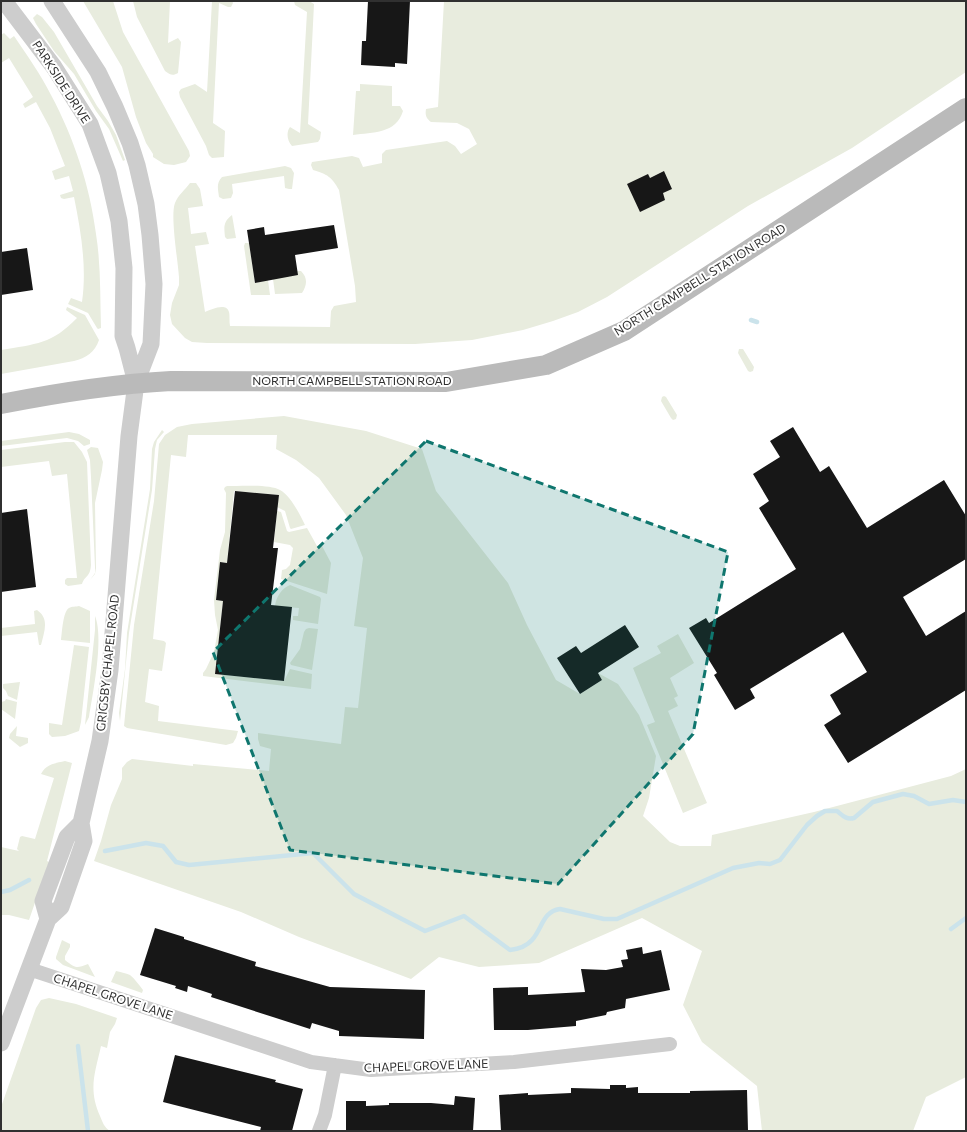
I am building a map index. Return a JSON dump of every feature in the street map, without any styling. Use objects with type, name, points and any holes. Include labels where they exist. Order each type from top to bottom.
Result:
[{"type":"main road","name":"NORTH CAMPBELL STATION ROAD","points":[[1,404],[43,396],[136,383],[171,381],[446,382],[546,366],[624,331],[966,108]]},
{"type":"street","points":[[52,1],[98,72],[115,107],[137,165],[146,204],[154,284],[151,344],[136,383]]},
{"type":"street","name":"PARKSIDE DRIVE","points":[[7,2],[54,67],[90,124],[108,173],[119,221],[124,268],[123,336],[136,383]]},
{"type":"street","name":"GRIGSBY CHAPEL ROAD","points":[[1,1043],[48,919],[43,901],[67,836],[81,823],[100,741],[110,670],[128,436],[136,383]]},
{"type":"street","name":"CHAPEL GROVE LANE","points":[[29,969],[311,1062],[371,1070],[514,1062],[670,1044]]},
{"type":"street","points":[[319,1131],[325,1115],[335,1065]]},
{"type":"highlighted area","points":[[426,441],[728,552],[693,734],[558,884],[290,850],[213,652]]},
{"type":"shaded area","points":[[83,1],[113,1],[123,32],[189,151],[190,156],[186,162],[174,165],[164,164],[153,157],[136,117],[122,67]]},
{"type":"shaded area","points":[[133,1],[170,1],[168,43],[178,38],[181,42],[178,73],[175,75],[165,71],[137,17]]},
{"type":"shaded area","points":[[212,1],[232,1],[233,3],[231,7],[228,7],[219,3],[213,123],[225,131],[224,157],[212,158],[209,155],[206,146],[180,97],[179,92],[181,89],[195,84],[207,92]]},
{"type":"shaded area","points":[[294,1],[309,1],[314,4],[308,124],[321,132],[318,142],[292,146],[288,139],[290,127],[300,133],[307,12],[295,5]]},
{"type":"shaded area","points":[[444,1],[966,1],[966,72],[852,148],[748,206],[607,297],[578,312],[553,321],[523,330],[472,340],[415,344],[207,343],[192,342],[185,338],[172,324],[170,315],[172,303],[179,285],[173,218],[175,203],[190,183],[196,183],[200,189],[203,206],[188,208],[191,234],[206,232],[209,244],[195,246],[205,312],[222,307],[227,309],[229,312],[230,326],[330,327],[331,311],[334,306],[356,302],[355,286],[339,190],[331,179],[322,173],[313,170],[311,165],[312,162],[352,156],[359,158],[363,167],[382,163],[382,154],[386,150],[447,141],[455,146],[461,154],[477,144],[469,129],[457,123],[431,122],[426,115],[426,109],[438,107]]},
{"type":"shaded area","points":[[37,14],[42,17],[54,32],[97,106],[108,121],[116,135],[125,160],[123,161],[109,129],[96,111],[74,74],[54,51],[36,24],[33,18]]},
{"type":"shaded area","points":[[4,33],[10,39],[14,36],[43,80],[67,128],[80,163],[90,198],[98,246],[101,328],[98,329],[88,313],[68,304],[71,298],[82,302],[84,276],[84,263],[79,223],[74,197],[64,199],[61,198],[60,195],[73,191],[69,176],[55,180],[52,171],[65,166],[50,128],[36,102],[25,108],[23,104],[33,97],[9,58],[1,63],[1,35]]},
{"type":"shaded area","points":[[360,84],[392,86],[392,106],[400,106],[403,111],[400,119],[395,124],[389,128],[376,132],[353,135],[356,91],[360,91]]},
{"type":"shaded area","points":[[285,166],[291,168],[294,173],[292,189],[285,188],[284,176],[232,184],[233,193],[231,198],[223,199],[219,197],[218,184],[222,177]]},
{"type":"shaded area","points":[[232,215],[236,238],[227,239],[225,237],[224,230],[225,225],[227,220]]},
{"type":"shaded area","points":[[245,243],[249,243],[255,283],[268,280],[270,295],[251,295],[244,246]]},
{"type":"shaded area","points":[[301,271],[306,279],[306,284],[302,293],[275,294],[273,279]]},
{"type":"shaded area","points":[[67,307],[85,315],[99,340],[95,348],[86,356],[74,361],[1,374],[1,350],[43,342],[60,333],[77,318],[66,310]]},
{"type":"shaded area","points":[[739,349],[743,349],[754,367],[753,371],[748,371],[738,353]]},
{"type":"shaded area","points":[[664,396],[677,415],[676,419],[673,420],[671,418],[661,401],[662,397]]},
{"type":"shaded area","points":[[284,416],[366,431],[422,449],[436,491],[508,583],[527,625],[556,680],[580,694],[602,680],[598,673],[618,684],[639,715],[656,756],[649,798],[643,816],[670,842],[680,846],[711,846],[712,835],[814,812],[951,776],[966,769],[966,1077],[926,1097],[913,1131],[762,1131],[757,1086],[702,1042],[683,1005],[702,951],[642,918],[539,963],[479,967],[439,957],[411,979],[299,937],[241,912],[94,861],[111,805],[122,779],[122,768],[132,759],[193,766],[193,764],[269,771],[271,749],[260,746],[258,733],[341,744],[345,707],[358,708],[367,628],[354,626],[363,558],[346,515],[319,478],[296,460],[276,449],[277,435],[188,435],[186,457],[171,455],[153,639],[164,641],[166,643],[162,671],[149,669],[145,702],[159,706],[158,721],[238,731],[233,743],[226,745],[127,728],[124,726],[134,625],[154,501],[159,444],[165,435],[177,427],[192,424]]},
{"type":"shaded area","points":[[162,430],[164,432],[157,440],[155,449],[152,490],[129,633],[120,721],[119,713],[125,669],[127,633],[150,489],[152,449],[154,442]]},
{"type":"shaded area","points":[[69,432],[79,434],[90,440],[90,444],[84,446],[78,441],[67,438],[1,446],[1,441]]},
{"type":"shaded area","points":[[74,442],[82,452],[87,462],[91,565],[90,572],[82,584],[68,586],[65,584],[65,580],[67,578],[77,578],[67,474],[52,476],[49,461],[1,467],[1,450]]},
{"type":"shaded area","points":[[91,447],[98,448],[103,462],[95,503],[96,568],[95,574],[90,580],[95,573],[90,460],[87,450]]},
{"type":"shaded area","points":[[227,486],[262,486],[280,490],[291,501],[305,525],[290,528],[285,511],[277,507],[279,495],[234,491],[227,563],[220,562],[216,600],[223,601],[215,674],[284,681],[290,669],[312,674],[311,689],[203,676],[203,673],[214,652],[218,630],[214,600],[220,550],[225,532],[226,493],[224,489]]},
{"type":"shaded area","points":[[277,511],[281,512],[287,531],[289,532],[307,528],[317,546],[321,544],[331,563],[327,594],[281,579],[282,570],[286,569],[290,565],[293,548],[290,545],[274,542]]},
{"type":"shaded area","points":[[290,585],[320,597],[318,624],[293,620],[293,616],[298,616],[299,608],[275,606],[280,593],[284,588]]},
{"type":"shaded area","points":[[79,606],[90,611],[90,643],[61,640],[65,613],[70,607]]},
{"type":"shaded area","points":[[37,610],[44,617],[45,622],[41,645],[39,645],[37,632],[1,636],[1,628],[35,624],[34,611]]},
{"type":"shaded area","points":[[95,616],[98,638],[97,665],[89,717],[85,725],[95,630]]},
{"type":"shaded area","points":[[309,628],[318,629],[312,670],[291,665],[290,663],[300,649],[304,632]]},
{"type":"shaded area","points":[[678,634],[694,663],[670,678],[678,696],[674,698],[678,706],[668,711],[707,803],[683,813],[647,725],[655,722],[633,668],[661,653],[657,646]]},
{"type":"shaded area","points":[[74,645],[89,647],[79,731],[65,736],[52,737],[49,734],[49,723],[62,725]]},
{"type":"shaded area","points":[[20,682],[17,700],[8,696],[3,688],[3,684]]},
{"type":"shaded area","points":[[6,699],[17,702],[15,719],[1,709],[1,702],[5,701]]},
{"type":"shaded area","points":[[17,726],[16,736],[28,738],[28,743],[20,747],[9,738],[10,734]]},
{"type":"shaded area","points":[[65,761],[72,763],[47,861],[49,862],[29,920],[9,915],[1,915],[1,847],[19,851],[17,849],[20,837],[22,836],[35,839],[54,778],[41,774],[48,766]]},
{"type":"shaded area","points":[[62,940],[70,944],[65,960],[76,967],[81,967],[88,964],[95,977],[63,965],[56,959]]},
{"type":"shaded area","points":[[116,971],[130,975],[143,990],[142,993],[111,982]]},
{"type":"shaded area","points":[[49,998],[76,1004],[117,1018],[110,1032],[107,1048],[101,1046],[93,1089],[96,1106],[100,1116],[106,1128],[110,1131],[1,1131],[1,1107],[36,1008],[41,1000]]},
{"type":"building","points":[[368,1],[410,1],[407,64],[395,63],[395,67],[361,65],[362,41],[366,41]]},
{"type":"building","points":[[664,171],[672,189],[663,193],[665,200],[640,212],[627,184],[648,174],[650,178]]},
{"type":"building","points":[[334,225],[338,248],[295,255],[298,275],[255,283],[247,230],[264,227],[265,235]]},
{"type":"building","points":[[27,248],[33,290],[1,295],[1,252]]},
{"type":"building","points":[[793,427],[820,472],[829,466],[867,528],[944,480],[966,516],[966,559],[903,597],[926,636],[966,611],[966,690],[848,763],[824,725],[841,714],[830,695],[867,672],[843,632],[750,689],[755,698],[735,710],[714,675],[717,673],[689,628],[706,618],[709,623],[796,569],[759,508],[769,501],[753,474],[780,457],[770,441]]},
{"type":"building","points":[[235,491],[279,495],[273,548],[278,548],[271,605],[292,607],[284,681],[215,674],[223,601],[216,600],[220,562],[227,563]]},
{"type":"building","points":[[27,509],[36,587],[1,592],[1,513]]},
{"type":"building","points":[[625,625],[639,647],[598,673],[602,680],[580,694],[557,658],[576,646],[581,653]]},
{"type":"building","points":[[155,928],[256,962],[255,966],[330,987],[425,990],[424,1039],[339,1036],[339,1031],[312,1023],[310,1029],[211,997],[212,994],[188,986],[187,992],[175,988],[176,986],[140,975]]},
{"type":"building","points":[[642,947],[643,954],[661,950],[670,990],[626,999],[625,1008],[607,1012],[606,1015],[576,1021],[576,1026],[528,1030],[494,1030],[493,988],[528,987],[528,995],[585,992],[581,969],[606,970],[623,967],[621,960],[628,959],[626,950]]},
{"type":"building","points":[[175,1055],[276,1080],[275,1082],[303,1089],[292,1131],[260,1131],[261,1127],[163,1102]]},
{"type":"building","points":[[610,1085],[626,1085],[626,1088],[638,1087],[638,1093],[690,1093],[690,1091],[747,1090],[748,1131],[501,1131],[499,1095],[571,1093],[571,1088],[610,1089]]},
{"type":"building","points":[[455,1096],[475,1098],[473,1131],[346,1131],[346,1101],[366,1101],[366,1106],[389,1105],[389,1103],[431,1103],[454,1105]]},
{"type":"waterway","points":[[751,320],[757,322]]},
{"type":"waterway","points":[[105,851],[146,843],[163,846],[176,862],[189,865],[313,853],[354,894],[425,931],[464,916],[510,950],[522,947],[530,942],[543,921],[554,910],[560,909],[604,919],[617,919],[733,868],[759,863],[770,864],[780,860],[807,825],[825,811],[837,811],[846,818],[854,818],[873,802],[903,794],[914,796],[929,804],[953,800],[966,802]]},
{"type":"waterway","points":[[1,892],[10,890],[29,880]]},
{"type":"waterway","points":[[951,929],[966,918]]},
{"type":"waterway","points":[[78,1046],[88,1131]]}]
